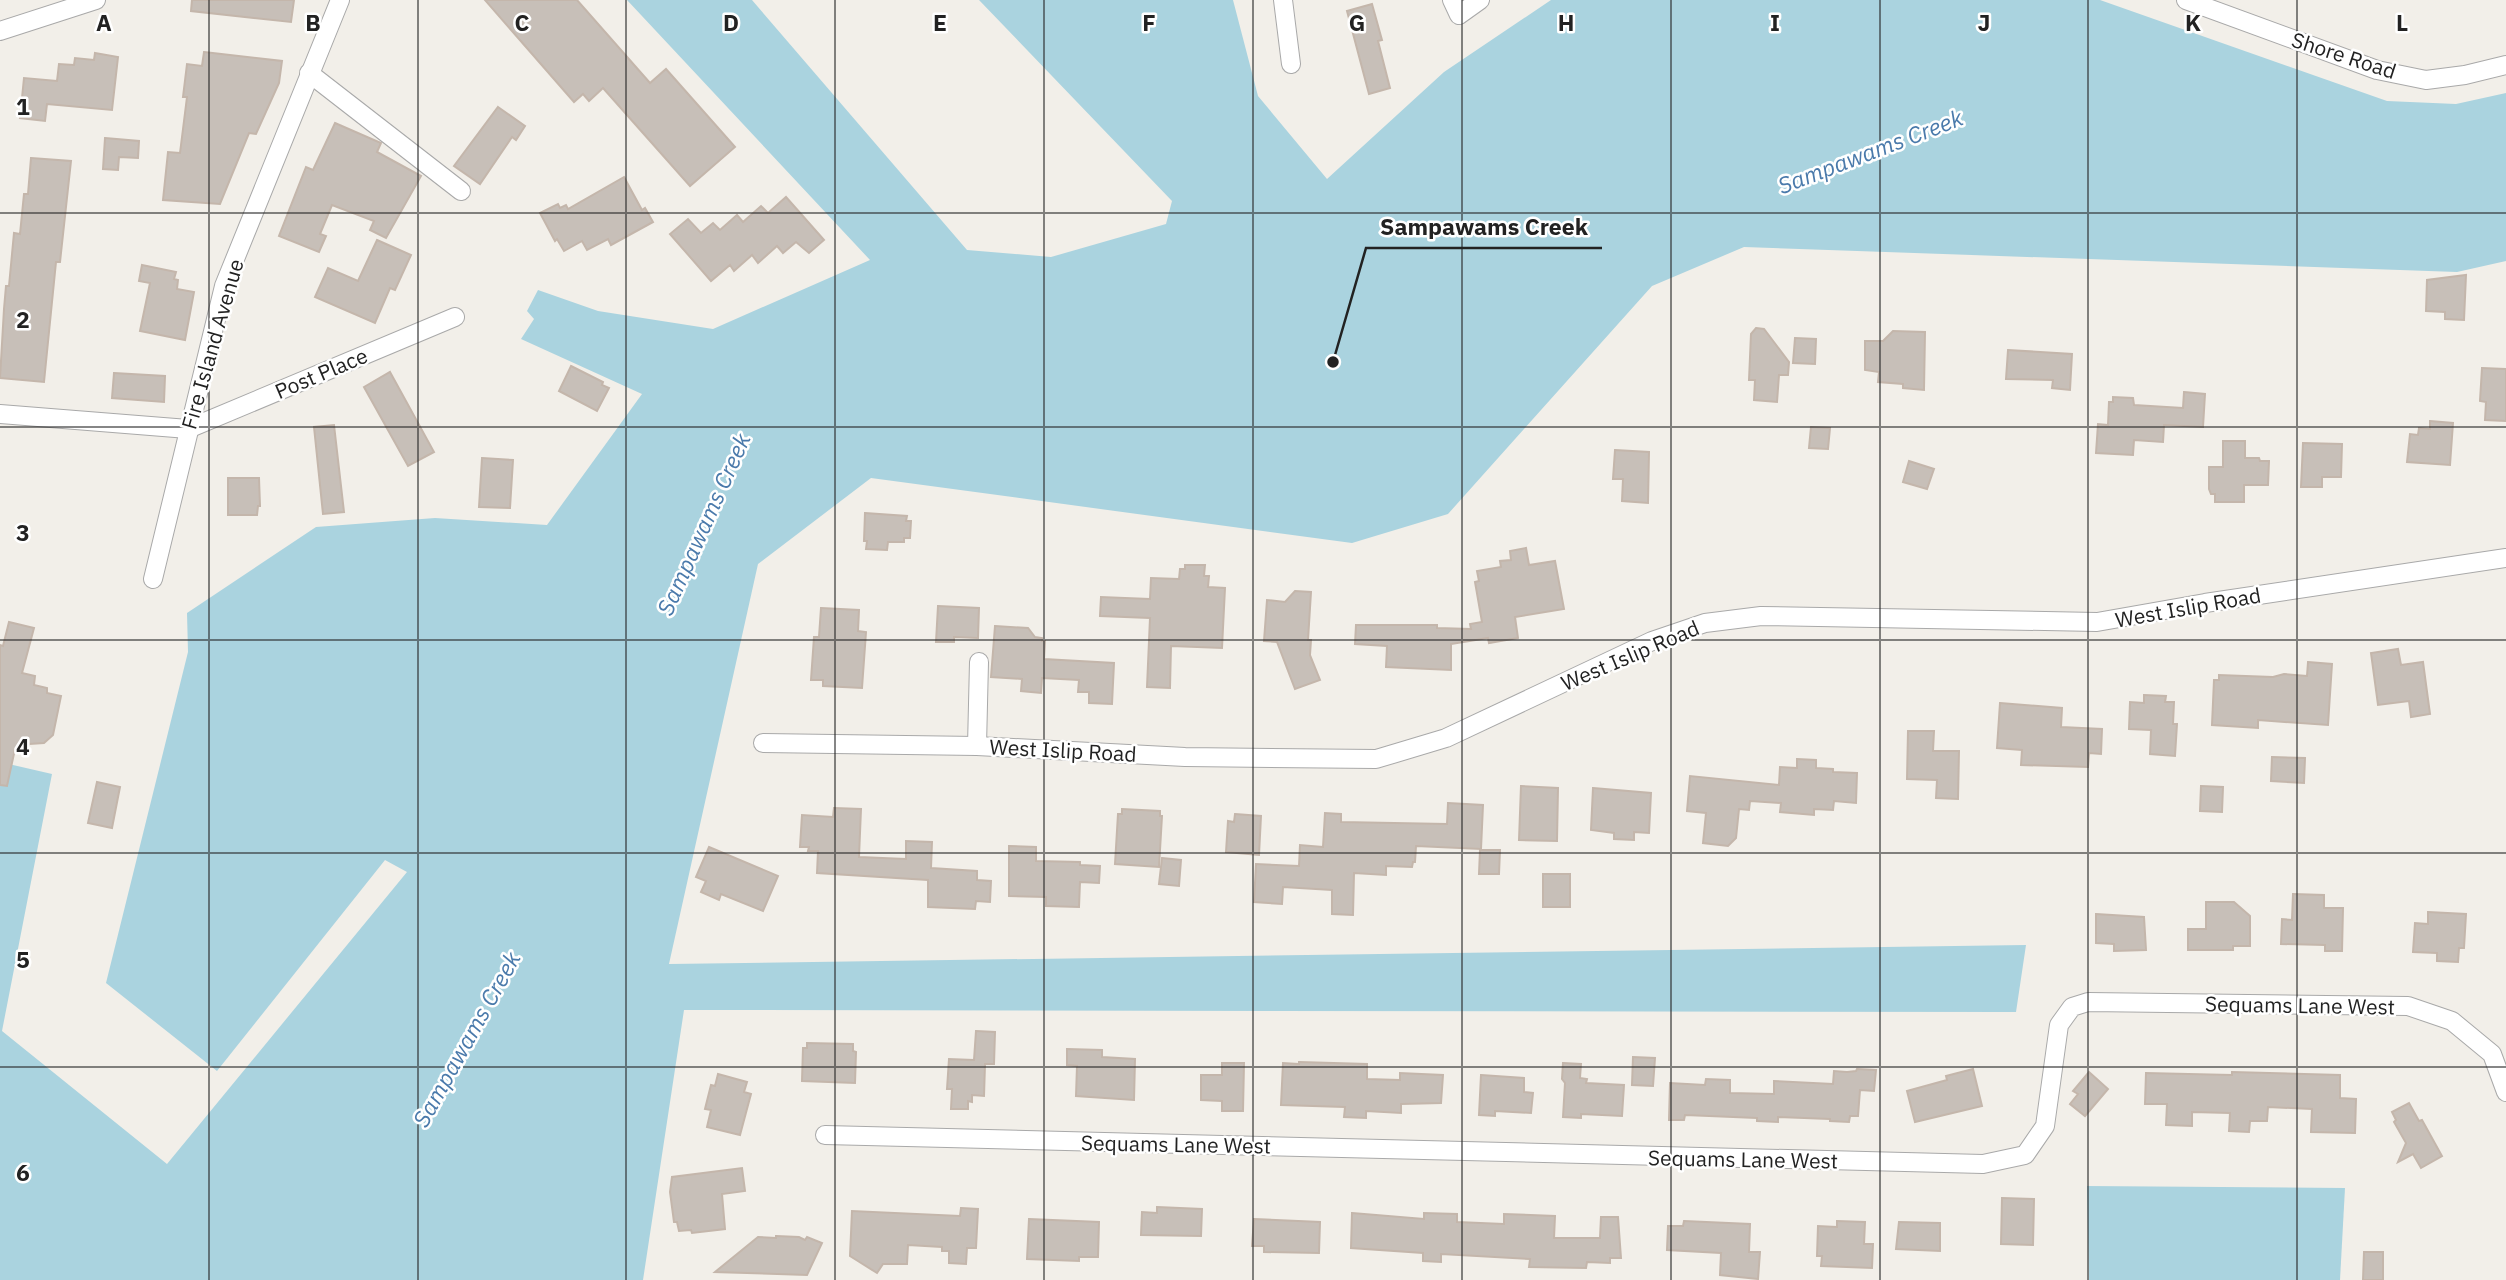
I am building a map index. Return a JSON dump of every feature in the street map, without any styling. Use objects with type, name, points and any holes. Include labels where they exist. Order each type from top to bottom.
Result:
[{"type":"street","points":[[0,31],[96,0]]},
{"type":"street","name":"Fire Island Avenue","points":[[153,579],[224,286],[340,0]]},
{"type":"street","points":[[1283,0],[1291,64]]},
{"type":"street","points":[[1452,0],[1459,15],[1480,0]]},
{"type":"street","name":"Shore Road","points":[[2186,0],[2377,70],[2426,80],[2465,75],[2506,65]]},
{"type":"street","points":[[309,73],[461,191]]},
{"type":"street","name":"Post Place","points":[[188,429],[455,317]]},
{"type":"street","points":[[0,414],[188,429]]},
{"type":"street","name":"West Islip Road","points":[[763,743],[977,746],[1185,757],[1376,758],[1446,738],[1652,641],[1705,623],[1761,616],[2097,622],[2506,558]]},
{"type":"street","points":[[977,746],[979,663]]},
{"type":"street","name":"Sequams Lane West","points":[[825,1135],[1983,1164],[2025,1155],[2045,1126],[2059,1025],[2072,1007],[2088,1002],[2408,1006],[2452,1021],[2492,1054],[2506,1092]]},
{"type":"water","points":[[627,0],[752,0],[967,250],[1051,257],[1166,224],[1172,201],[979,0],[1233,0],[1258,96],[1327,179],[1444,72],[1551,0],[2100,0],[2387,101],[2456,104],[2506,93],[2506,261],[2457,272],[1744,247],[1652,286],[1448,514],[1352,543],[871,478],[758,564],[669,964],[2026,945],[2016,1012],[684,1010],[643,1280],[0,1280],[0,762],[52,774],[2,1031],[167,1164],[407,872],[385,860],[217,1071],[106,983],[188,652],[187,613],[316,527],[435,518],[547,525],[642,394],[521,339],[534,319],[527,311],[538,290],[598,311],[713,329],[870,260]]},
{"type":"water","points":[[2087,1186],[2345,1188],[2340,1280],[2089,1280]]},
{"type":"building","points":[[192,0],[294,0],[291,22],[191,11]]},
{"type":"building","points":[[485,0],[577,0],[650,83],[666,69],[735,147],[690,186],[603,88],[589,101],[583,94],[574,102]]},
{"type":"building","points":[[1372,4],[1382,40],[1378,41],[1390,88],[1369,94],[1347,11]]},
{"type":"building","points":[[204,52],[282,61],[279,83],[256,134],[249,133],[220,204],[163,200],[168,152],[180,153],[187,97],[183,97],[187,64],[202,66]]},
{"type":"building","points":[[95,53],[118,57],[112,110],[47,104],[45,121],[20,118],[24,78],[57,81],[59,64],[74,65],[75,58],[94,60]]},
{"type":"building","points":[[498,107],[525,126],[516,140],[512,137],[480,184],[454,166]]},
{"type":"building","points":[[335,123],[381,143],[377,152],[421,176],[386,238],[370,230],[374,221],[332,205],[320,234],[326,236],[319,252],[279,236],[306,167],[313,170]]},
{"type":"building","points":[[105,138],[139,141],[138,158],[119,157],[118,170],[103,169]]},
{"type":"building","points":[[31,158],[71,161],[60,262],[56,262],[44,382],[0,378],[6,286],[9,286],[14,233],[20,234],[24,194],[28,194]]},
{"type":"building","points":[[624,177],[642,210],[645,208],[653,222],[611,245],[608,239],[587,250],[582,241],[564,251],[557,239],[555,241],[540,213],[558,204],[560,208],[566,205],[568,209]]},
{"type":"building","points":[[786,197],[824,240],[809,253],[796,242],[783,253],[777,246],[758,263],[752,255],[734,271],[730,265],[711,281],[670,234],[688,219],[701,233],[713,223],[720,230],[737,215],[743,222],[761,206],[768,213]]},
{"type":"building","points":[[377,240],[411,255],[395,290],[390,288],[375,323],[315,297],[328,268],[358,281]]},
{"type":"building","points":[[142,265],[176,272],[174,279],[178,280],[177,289],[194,292],[185,340],[140,331],[150,283],[139,281]]},
{"type":"building","points":[[2466,275],[2464,320],[2445,319],[2445,312],[2426,311],[2427,280]]},
{"type":"building","points":[[1756,328],[1764,329],[1789,362],[1788,375],[1779,375],[1777,402],[1754,400],[1755,380],[1749,380],[1751,334]]},
{"type":"building","points":[[1893,331],[1925,332],[1924,390],[1903,388],[1903,384],[1878,382],[1879,372],[1865,370],[1865,341],[1883,341]]},
{"type":"building","points":[[1795,338],[1816,339],[1815,364],[1793,363]]},
{"type":"building","points":[[2008,350],[2072,354],[2070,390],[2052,388],[2053,380],[2006,379]]},
{"type":"building","points":[[571,366],[603,382],[602,385],[609,388],[597,411],[559,391]]},
{"type":"building","points":[[2482,368],[2506,369],[2506,421],[2485,420],[2486,402],[2480,401]]},
{"type":"building","points":[[390,372],[434,452],[408,466],[364,387]]},
{"type":"building","points":[[114,373],[165,376],[164,402],[112,398]]},
{"type":"building","points":[[2184,392],[2205,394],[2203,427],[2164,425],[2163,442],[2134,440],[2133,455],[2096,453],[2098,424],[2108,425],[2109,402],[2113,402],[2113,397],[2133,398],[2134,405],[2183,408]]},
{"type":"building","points":[[2430,421],[2453,423],[2450,465],[2407,462],[2410,434],[2418,435],[2419,428],[2430,429]]},
{"type":"building","points":[[334,425],[344,512],[323,514],[314,427]]},
{"type":"building","points":[[1811,427],[1830,428],[1828,449],[1809,448]]},
{"type":"building","points":[[2223,441],[2245,441],[2245,458],[2269,461],[2268,485],[2244,485],[2244,502],[2215,502],[2215,494],[2211,494],[2209,489],[2209,467],[2223,467]]},
{"type":"building","points":[[2303,443],[2342,444],[2341,477],[2322,477],[2322,487],[2301,487]]},
{"type":"building","points":[[1615,450],[1649,452],[1648,503],[1622,501],[1623,479],[1613,479]]},
{"type":"building","points":[[482,458],[513,460],[510,508],[479,507]]},
{"type":"building","points":[[1909,461],[1934,469],[1927,489],[1903,482]]},
{"type":"building","points":[[228,478],[259,478],[260,506],[257,515],[228,515]]},
{"type":"building","points":[[865,513],[907,516],[906,521],[911,521],[910,538],[904,538],[904,542],[888,542],[887,550],[866,549]]},
{"type":"building","points":[[1526,548],[1529,565],[1555,561],[1564,609],[1515,617],[1518,638],[1489,643],[1488,638],[1451,644],[1451,670],[1386,667],[1387,646],[1355,644],[1356,625],[1437,625],[1437,628],[1471,629],[1470,624],[1482,622],[1475,582],[1479,581],[1477,571],[1501,567],[1500,561],[1511,560],[1510,551]]},
{"type":"building","points":[[1185,565],[1205,565],[1204,576],[1209,576],[1208,587],[1225,588],[1222,648],[1171,646],[1170,688],[1147,687],[1150,618],[1100,616],[1101,597],[1150,599],[1151,578],[1179,579],[1180,569],[1185,569]]},
{"type":"building","points":[[1295,591],[1311,592],[1308,640],[1311,640],[1310,655],[1320,680],[1295,689],[1277,642],[1264,641],[1267,600],[1285,602]]},
{"type":"building","points":[[938,606],[979,608],[978,638],[954,637],[954,642],[936,642]]},
{"type":"building","points":[[821,608],[859,610],[858,631],[866,632],[862,688],[823,686],[823,680],[811,680],[814,637],[819,637]]},
{"type":"building","points":[[9,622],[34,628],[22,673],[35,676],[34,685],[47,688],[47,693],[61,696],[53,735],[44,743],[29,744],[26,751],[15,749],[7,786],[0,785],[0,645],[3,646]]},
{"type":"building","points":[[995,626],[1028,628],[1035,637],[1045,641],[1044,659],[1114,663],[1112,704],[1089,703],[1089,692],[1078,692],[1079,680],[1042,678],[1041,693],[1021,691],[1022,679],[991,677]]},
{"type":"building","points":[[2398,649],[2401,665],[2423,662],[2430,714],[2411,717],[2409,701],[2378,705],[2371,653]]},
{"type":"building","points":[[2308,662],[2332,664],[2328,725],[2258,720],[2258,728],[2212,725],[2214,680],[2219,680],[2219,675],[2307,676]]},
{"type":"building","points":[[2144,695],[2166,696],[2165,702],[2174,702],[2173,724],[2177,724],[2175,756],[2150,754],[2151,730],[2129,729],[2130,702],[2144,703]]},
{"type":"building","points":[[2000,703],[2062,708],[2061,727],[2102,729],[2101,754],[2089,753],[2088,767],[2021,765],[2022,750],[1997,748]]},
{"type":"building","points":[[1908,731],[1934,731],[1933,751],[1959,751],[1958,799],[1936,798],[1937,780],[1907,779]]},
{"type":"building","points":[[2272,757],[2305,758],[2304,783],[2271,781]]},
{"type":"building","points":[[1797,759],[1816,760],[1816,768],[1833,769],[1833,772],[1857,773],[1856,803],[1834,801],[1833,810],[1814,809],[1814,815],[1780,812],[1781,803],[1750,801],[1749,810],[1739,809],[1736,838],[1728,846],[1703,843],[1706,813],[1687,811],[1690,776],[1779,785],[1780,767],[1797,768]]},
{"type":"building","points":[[97,782],[120,787],[112,828],[88,823]]},
{"type":"building","points":[[1521,786],[1558,788],[1557,841],[1519,840]]},
{"type":"building","points":[[2201,786],[2223,787],[2222,812],[2200,811]]},
{"type":"building","points":[[1593,788],[1651,793],[1649,833],[1634,832],[1634,840],[1614,839],[1614,833],[1591,830]]},
{"type":"building","points":[[1448,803],[1483,805],[1481,849],[1416,846],[1412,867],[1386,866],[1386,875],[1354,873],[1353,915],[1332,914],[1332,890],[1283,887],[1282,904],[1254,902],[1256,864],[1299,866],[1300,845],[1323,847],[1325,813],[1341,814],[1341,822],[1447,824]]},
{"type":"building","points":[[834,808],[861,809],[859,857],[906,859],[906,841],[932,842],[931,868],[977,871],[977,880],[991,881],[990,902],[976,901],[975,909],[928,907],[928,880],[817,873],[818,851],[808,851],[809,847],[800,847],[802,815],[833,817]]},
{"type":"building","points":[[1122,809],[1160,811],[1159,867],[1115,864],[1118,814],[1122,814]]},
{"type":"building","points":[[1235,814],[1261,816],[1259,855],[1226,852],[1228,821],[1234,822]]},
{"type":"building","points":[[1009,846],[1036,847],[1036,861],[1080,862],[1080,865],[1100,866],[1099,883],[1080,882],[1079,907],[1046,906],[1046,897],[1009,896]]},
{"type":"building","points":[[709,847],[778,876],[763,911],[721,894],[719,900],[701,892],[706,881],[696,877]]},
{"type":"building","points":[[1480,850],[1500,850],[1499,874],[1479,874]]},
{"type":"building","points":[[1162,858],[1181,860],[1179,886],[1159,884]]},
{"type":"building","points":[[1543,874],[1570,874],[1570,907],[1543,907]]},
{"type":"building","points":[[2293,894],[2324,895],[2324,908],[2343,908],[2342,951],[2325,951],[2325,945],[2281,944],[2282,919],[2292,920]]},
{"type":"building","points":[[2206,902],[2234,902],[2250,916],[2250,946],[2233,946],[2233,950],[2188,950],[2188,929],[2206,929]]},
{"type":"building","points":[[2428,912],[2466,914],[2464,948],[2459,948],[2458,962],[2437,961],[2437,953],[2413,952],[2415,923],[2428,924]]},
{"type":"building","points":[[2096,914],[2144,917],[2146,950],[2114,951],[2114,944],[2096,943]]},
{"type":"building","points":[[976,1031],[995,1032],[994,1064],[985,1064],[984,1096],[972,1095],[972,1102],[968,1101],[968,1109],[951,1109],[952,1089],[947,1089],[949,1059],[974,1060]]},
{"type":"building","points":[[807,1043],[853,1044],[853,1051],[856,1052],[855,1083],[802,1081],[803,1048],[807,1048]]},
{"type":"building","points":[[1067,1049],[1102,1050],[1102,1057],[1135,1059],[1134,1100],[1076,1096],[1077,1066],[1067,1065]]},
{"type":"building","points":[[1633,1057],[1655,1058],[1653,1086],[1632,1085]]},
{"type":"building","points":[[1222,1063],[1244,1063],[1243,1111],[1222,1111],[1222,1101],[1201,1100],[1201,1075],[1222,1075]]},
{"type":"building","points":[[1283,1063],[1367,1064],[1367,1079],[1400,1080],[1400,1073],[1443,1075],[1441,1103],[1401,1104],[1401,1113],[1366,1111],[1366,1118],[1344,1117],[1345,1107],[1281,1105]]},
{"type":"building","points":[[1563,1063],[1581,1064],[1580,1078],[1587,1079],[1586,1083],[1624,1085],[1622,1116],[1581,1114],[1581,1118],[1563,1117]]},
{"type":"building","points":[[1857,1069],[1876,1070],[1874,1091],[1860,1090],[1858,1116],[1850,1116],[1849,1122],[1778,1117],[1778,1122],[1757,1121],[1757,1118],[1685,1115],[1684,1120],[1669,1120],[1670,1083],[1705,1085],[1706,1079],[1730,1080],[1730,1093],[1774,1094],[1774,1081],[1833,1084],[1834,1071],[1847,1072]]},
{"type":"building","points":[[1973,1069],[1982,1106],[1915,1122],[1907,1091],[1947,1080],[1946,1076]]},
{"type":"building","points":[[2089,1072],[2108,1089],[2085,1116],[2070,1104],[2078,1094],[2073,1091]]},
{"type":"building","points":[[2232,1072],[2340,1075],[2340,1098],[2356,1099],[2355,1133],[2311,1132],[2312,1109],[2268,1107],[2267,1121],[2250,1121],[2249,1132],[2229,1131],[2230,1113],[2192,1112],[2192,1126],[2166,1125],[2167,1104],[2145,1104],[2146,1073],[2232,1075]]},
{"type":"building","points":[[718,1074],[747,1082],[744,1092],[751,1094],[740,1135],[707,1127],[711,1110],[705,1109],[711,1085],[715,1086]]},
{"type":"building","points":[[1481,1075],[1524,1078],[1524,1092],[1533,1093],[1531,1113],[1495,1111],[1495,1116],[1479,1115]]},
{"type":"building","points":[[2409,1103],[2442,1156],[2421,1168],[2413,1154],[2398,1162],[2406,1143],[2394,1122],[2396,1120],[2392,1112]]},
{"type":"building","points":[[742,1168],[745,1191],[722,1194],[725,1229],[692,1233],[691,1230],[679,1231],[677,1222],[674,1222],[670,1192],[672,1177]]},
{"type":"building","points":[[2002,1198],[2034,1199],[2033,1245],[2001,1244]]},
{"type":"building","points":[[1157,1207],[1202,1209],[1201,1236],[1141,1235],[1142,1212],[1157,1213]]},
{"type":"building","points":[[961,1208],[978,1209],[976,1248],[967,1248],[966,1264],[949,1263],[949,1251],[942,1251],[942,1247],[908,1245],[907,1264],[883,1264],[877,1273],[850,1256],[852,1211],[960,1216]]},
{"type":"building","points":[[1352,1213],[1424,1219],[1424,1213],[1457,1214],[1457,1222],[1504,1224],[1504,1214],[1555,1216],[1554,1238],[1600,1238],[1601,1217],[1618,1217],[1621,1258],[1610,1258],[1610,1263],[1587,1262],[1586,1268],[1529,1267],[1530,1259],[1441,1254],[1441,1262],[1423,1261],[1423,1253],[1351,1248]]},
{"type":"building","points":[[1029,1219],[1099,1222],[1098,1257],[1079,1257],[1079,1261],[1027,1259]]},
{"type":"building","points":[[1254,1219],[1320,1222],[1319,1253],[1264,1252],[1264,1246],[1252,1246]]},
{"type":"building","points":[[1684,1221],[1750,1224],[1749,1252],[1760,1252],[1758,1279],[1720,1275],[1721,1253],[1667,1250],[1668,1226],[1683,1226]]},
{"type":"building","points":[[1837,1221],[1865,1222],[1864,1244],[1873,1244],[1872,1268],[1821,1266],[1822,1256],[1817,1256],[1818,1226],[1837,1227]]},
{"type":"building","points":[[1899,1222],[1940,1223],[1940,1251],[1896,1249]]},
{"type":"building","points":[[758,1237],[799,1237],[805,1240],[807,1237],[822,1243],[807,1275],[715,1272]]},
{"type":"building","points":[[2364,1252],[2383,1252],[2383,1280],[2363,1280]]},
{"type":"place","name":"Sampawams Creek","points":[[1333,362]]}]
